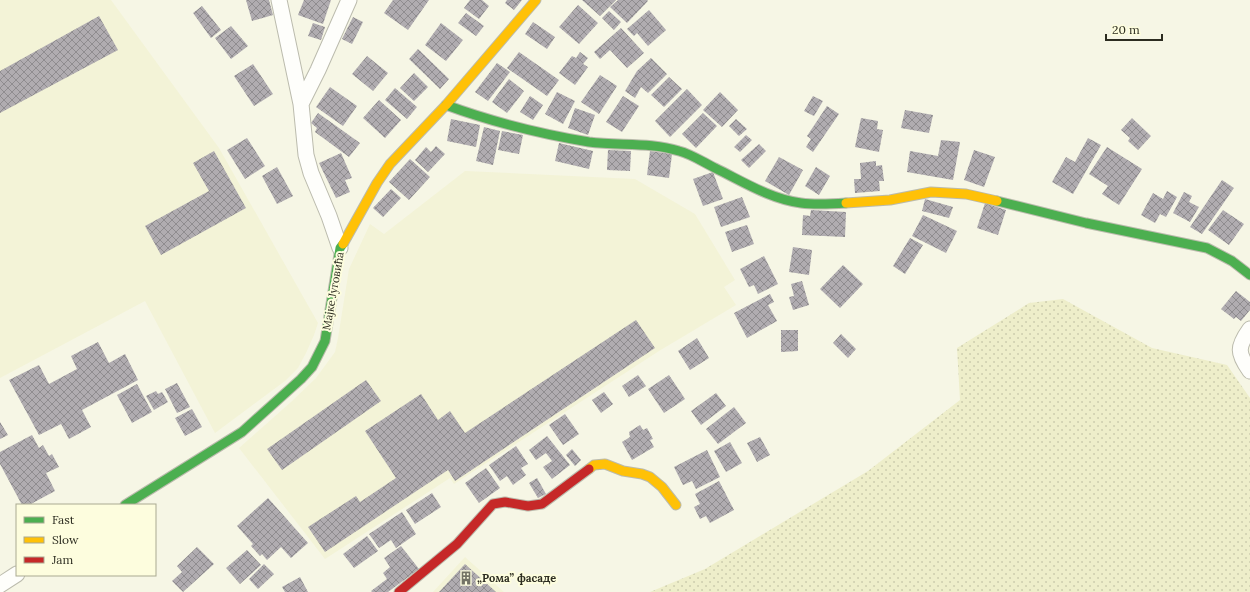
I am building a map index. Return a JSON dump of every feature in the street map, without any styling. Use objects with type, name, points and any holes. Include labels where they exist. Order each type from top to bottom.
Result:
[{"type":"street","points":[[279,0],[301,104],[306,155],[340,248]]},
{"type":"street","points":[[301,104],[349,0]]},
{"type":"street","name":"Мајке Југовића","points":[[127,504],[242,432],[301,379],[312,367],[325,341],[340,248],[383,174],[408,145],[446,106],[536,0]]},
{"type":"street","points":[[292,66],[303,72],[310,73],[318,70]]},
{"type":"street","points":[[446,106],[475,116],[547,134],[590,142],[622,145],[648,145],[680,151],[758,190],[800,203],[823,205],[890,200],[931,192],[966,194],[1086,224],[1207,248],[1232,261],[1250,275]]},
{"type":"street","points":[[1250,329],[1241,341],[1239,352],[1243,362],[1250,371]]},
{"type":"street","points":[[399,592],[457,544],[493,504],[500,501],[524,507],[542,504],[594,465],[602,463],[612,465],[632,474],[644,474],[653,478],[659,483],[676,505]]},
{"type":"street","points":[[0,585],[16,575]]},
{"type":"shaded area","points":[[0,0],[111,0],[219,148],[318,323],[306,353],[298,368],[285,381],[215,433],[145,301],[0,378]]},
{"type":"shaded area","points":[[465,171],[635,179],[695,214],[735,280],[724,287],[736,305],[659,351],[454,484],[450,478],[325,559],[239,448],[316,378],[335,352],[349,269],[370,224],[384,234]]},
{"type":"shaded area","points":[[1063,299],[1152,348],[1227,365],[1250,398],[1250,592],[650,592],[705,569],[868,471],[960,400],[957,348],[1029,303]]},
{"type":"shaded area","name":"„Рома” фасаде","points":[[465,557],[504,592],[433,592]]},
{"type":"building","points":[[246,0],[269,0],[273,15],[252,21]]},
{"type":"building","points":[[304,0],[331,0],[323,24],[298,15]]},
{"type":"building","points":[[393,0],[429,0],[408,30],[384,13]]},
{"type":"building","points":[[470,0],[482,0],[489,6],[479,19],[464,8]]},
{"type":"building","points":[[507,0],[522,0],[514,10],[505,3]]},
{"type":"building","points":[[582,0],[616,0],[600,16]]},
{"type":"building","points":[[618,0],[648,1],[627,23],[610,7]]},
{"type":"building","points":[[578,5],[598,23],[579,44],[559,27]]},
{"type":"building","points":[[202,6],[221,30],[211,38],[193,13]]},
{"type":"building","points":[[649,10],[666,30],[648,46],[637,33],[634,36],[627,29]]},
{"type":"building","points":[[609,11],[621,22],[614,30],[602,18]]},
{"type":"building","points":[[466,13],[484,26],[476,36],[458,23]]},
{"type":"building","points":[[99,16],[118,50],[0,113],[0,71]]},
{"type":"building","points":[[353,17],[363,22],[352,44],[342,39]]},
{"type":"building","points":[[533,22],[555,37],[547,49],[525,34]]},
{"type":"building","points":[[313,23],[325,27],[321,40],[308,36]]},
{"type":"building","points":[[441,23],[463,40],[446,61],[425,45]]},
{"type":"building","points":[[231,26],[248,46],[231,59],[215,38]]},
{"type":"building","points":[[621,28],[644,53],[627,68],[610,50],[600,59],[594,52]]},
{"type":"building","points":[[418,49],[449,79],[440,89],[409,59]]},
{"type":"building","points":[[519,52],[559,80],[547,96],[507,68]]},
{"type":"building","points":[[580,52],[588,58],[583,64],[588,67],[575,85],[559,73],[572,56],[576,58]]},
{"type":"building","points":[[367,56],[388,73],[373,91],[352,74]]},
{"type":"building","points":[[651,58],[667,74],[648,93],[641,87],[635,98],[625,91],[637,71]]},
{"type":"building","points":[[497,63],[510,72],[488,101],[475,92]]},
{"type":"building","points":[[253,64],[273,94],[254,106],[234,76]]},
{"type":"building","points":[[414,73],[428,87],[414,101],[400,88]]},
{"type":"building","points":[[600,75],[617,86],[599,114],[581,102]]},
{"type":"building","points":[[669,77],[682,89],[664,107],[651,95]]},
{"type":"building","points":[[509,79],[524,91],[507,113],[492,102]]},
{"type":"building","points":[[330,87],[357,106],[343,126],[316,107]]},
{"type":"building","points":[[395,88],[417,107],[407,119],[385,100]]},
{"type":"building","points":[[687,89],[702,105],[670,137],[655,121]]},
{"type":"building","points":[[557,92],[575,101],[563,124],[545,114]]},
{"type":"building","points":[[720,92],[738,110],[722,127],[703,110]]},
{"type":"building","points":[[530,96],[543,105],[533,120],[520,112]]},
{"type":"building","points":[[623,96],[639,106],[622,132],[606,122]]},
{"type":"building","points":[[813,96],[823,101],[814,116],[804,111]]},
{"type":"building","points":[[379,100],[401,120],[385,138],[363,118]]},
{"type":"building","points":[[827,106],[839,114],[813,152],[806,147],[811,139],[807,136]]},
{"type":"building","points":[[575,108],[595,115],[588,135],[568,128]]},
{"type":"building","points":[[905,110],[933,115],[929,133],[901,128]]},
{"type":"building","points":[[318,113],[360,143],[349,157],[315,132],[317,128],[311,123]]},
{"type":"building","points":[[703,113],[717,126],[696,148],[682,134]]},
{"type":"building","points":[[861,118],[878,121],[877,129],[883,130],[879,152],[855,147]]},
{"type":"building","points":[[1132,118],[1151,136],[1138,150],[1128,141],[1130,138],[1121,130]]},
{"type":"building","points":[[451,119],[480,125],[476,147],[447,141]]},
{"type":"building","points":[[736,119],[747,129],[739,136],[729,126]]},
{"type":"building","points":[[484,127],[500,131],[493,165],[476,161]]},
{"type":"building","points":[[502,131],[523,135],[519,154],[498,150]]},
{"type":"building","points":[[746,135],[752,140],[740,152],[734,147]]},
{"type":"building","points":[[247,138],[265,166],[245,179],[227,150]]},
{"type":"building","points":[[1088,138],[1101,145],[1073,194],[1052,182],[1066,157],[1075,162]]},
{"type":"building","points":[[941,140],[960,142],[953,180],[907,172],[910,151],[938,156]]},
{"type":"building","points":[[559,143],[593,151],[589,169],[555,161]]},
{"type":"building","points":[[759,144],[766,151],[749,168],[741,160]]},
{"type":"building","points":[[436,146],[445,154],[428,172],[415,160],[426,147],[431,152]]},
{"type":"building","points":[[1107,147],[1142,169],[1119,205],[1102,194],[1108,186],[1089,174]]},
{"type":"building","points":[[608,150],[631,151],[630,171],[607,170]]},
{"type":"building","points":[[974,150],[995,157],[984,187],[964,180]]},
{"type":"building","points":[[214,151],[246,208],[161,255],[145,226],[209,191],[193,163]]},
{"type":"building","points":[[650,151],[672,154],[669,178],[647,175]]},
{"type":"building","points":[[341,153],[352,178],[345,180],[350,192],[336,198],[319,163]]},
{"type":"building","points":[[779,157],[803,170],[789,195],[765,181]]},
{"type":"building","points":[[410,159],[430,177],[409,200],[389,182]]},
{"type":"building","points":[[876,161],[876,166],[882,165],[884,181],[879,181],[880,191],[855,193],[854,179],[861,179],[860,163]]},
{"type":"building","points":[[277,167],[293,196],[277,204],[262,176]]},
{"type":"building","points":[[816,167],[830,176],[819,195],[805,186]]},
{"type":"building","points":[[713,172],[723,199],[703,206],[693,179]]},
{"type":"building","points":[[1222,180],[1234,188],[1202,234],[1190,227]]},
{"type":"building","points":[[391,189],[401,198],[383,217],[373,208]]},
{"type":"building","points":[[1167,191],[1177,197],[1166,217],[1160,214],[1155,223],[1141,215],[1153,193],[1163,199]]},
{"type":"building","points":[[1184,192],[1192,196],[1189,202],[1199,207],[1190,222],[1173,213]]},
{"type":"building","points":[[742,197],[750,217],[721,227],[714,207]]},
{"type":"building","points":[[925,199],[953,207],[949,218],[922,211]]},
{"type":"building","points":[[985,203],[1006,210],[998,235],[977,228]]},
{"type":"building","points":[[811,210],[846,212],[845,237],[802,235],[803,215],[810,216]]},
{"type":"building","points":[[1223,210],[1244,224],[1229,245],[1208,230]]},
{"type":"building","points":[[923,215],[957,231],[946,253],[912,236]]},
{"type":"building","points":[[747,225],[754,244],[732,252],[725,232]]},
{"type":"building","points":[[910,238],[923,245],[905,274],[893,266]]},
{"type":"building","points":[[793,247],[812,250],[809,275],[789,272]]},
{"type":"building","points":[[764,256],[778,284],[758,294],[754,285],[749,287],[740,269]]},
{"type":"building","points":[[843,265],[863,284],[840,308],[820,289]]},
{"type":"building","points":[[802,281],[809,305],[793,310],[789,297],[794,296],[791,284]]},
{"type":"building","points":[[1236,291],[1250,302],[1250,310],[1241,321],[1236,317],[1234,319],[1221,309]]},
{"type":"building","points":[[770,294],[774,302],[768,305],[777,321],[747,338],[734,313]]},
{"type":"building","points":[[636,320],[655,348],[455,481],[448,470],[325,552],[308,527],[356,496],[360,502],[396,478],[365,431],[421,394],[438,420],[450,411],[465,433]]},
{"type":"building","points":[[781,330],[798,330],[798,351],[781,352]]},
{"type":"building","points":[[841,334],[856,349],[848,358],[833,343]]},
{"type":"building","points":[[697,338],[709,358],[690,370],[678,351]]},
{"type":"building","points":[[98,342],[109,363],[125,354],[138,380],[82,410],[91,427],[69,439],[61,424],[39,435],[9,380],[39,365],[49,384],[77,369],[71,356]]},
{"type":"building","points":[[638,375],[646,386],[629,397],[622,386]]},
{"type":"building","points":[[669,375],[685,399],[664,413],[648,389]]},
{"type":"building","points":[[366,380],[381,401],[282,470],[267,449]]},
{"type":"building","points":[[177,383],[190,407],[177,413],[165,389]]},
{"type":"building","points":[[137,384],[152,412],[132,423],[117,395]]},
{"type":"building","points":[[156,391],[158,394],[162,392],[168,402],[154,410],[146,396]]},
{"type":"building","points":[[604,392],[613,404],[601,413],[592,400]]},
{"type":"building","points":[[716,393],[726,406],[701,425],[691,411]]},
{"type":"building","points":[[734,407],[746,423],[718,444],[706,429]]},
{"type":"building","points":[[192,409],[202,427],[185,436],[175,418]]},
{"type":"building","points":[[565,414],[579,434],[563,445],[549,425]]},
{"type":"building","points":[[0,422],[8,435],[0,439]]},
{"type":"building","points":[[640,425],[643,430],[647,428],[653,439],[650,440],[654,447],[632,460],[622,442],[630,437],[629,432]]},
{"type":"building","points":[[32,435],[39,448],[43,445],[49,456],[52,454],[59,467],[46,473],[55,491],[31,504],[21,504],[0,464],[0,452]]},
{"type":"building","points":[[547,436],[570,465],[552,479],[543,467],[552,461],[546,453],[536,460],[529,450]]},
{"type":"building","points":[[760,437],[770,455],[757,462],[747,443]]},
{"type":"building","points":[[730,442],[742,463],[726,472],[714,451]]},
{"type":"building","points":[[516,446],[528,464],[521,468],[526,475],[513,485],[507,476],[500,481],[489,465]]},
{"type":"building","points":[[572,449],[581,460],[575,466],[566,455]]},
{"type":"building","points":[[707,450],[720,477],[696,489],[692,481],[683,485],[674,467]]},
{"type":"building","points":[[486,468],[500,488],[479,503],[465,483]]},
{"type":"building","points":[[537,478],[546,494],[538,498],[529,483]]},
{"type":"building","points":[[719,481],[734,510],[710,523],[706,516],[700,519],[694,507],[700,504],[695,494]]},
{"type":"building","points":[[432,493],[441,507],[415,524],[406,510]]},
{"type":"building","points":[[268,498],[308,543],[291,558],[281,547],[267,560],[262,554],[260,556],[251,546],[253,544],[237,526]]},
{"type":"building","points":[[402,512],[416,534],[396,548],[391,540],[379,548],[369,534]]},
{"type":"building","points":[[367,536],[378,551],[354,568],[343,554]]},
{"type":"building","points":[[401,546],[419,569],[388,592],[372,592],[371,591],[387,579],[383,573],[390,567],[384,558]]},
{"type":"building","points":[[197,547],[214,564],[183,592],[172,581],[182,572],[177,566]]},
{"type":"building","points":[[247,550],[261,565],[240,584],[226,568]]},
{"type":"building","points":[[264,564],[274,574],[258,589],[249,579]]},
{"type":"building","name":"„Рома” фасаде","points":[[465,564],[496,592],[439,592]]},
{"type":"building","points":[[300,577],[308,592],[285,592],[282,587]]},
{"type":"traffic: fast","points":[[446,105],[499,122],[571,139],[600,143],[657,146],[684,152],[756,189],[790,201],[812,204],[846,203]]},
{"type":"traffic: fast","points":[[997,201],[1086,223],[1207,248],[1232,261],[1250,275]]},
{"type":"traffic: fast","points":[[127,504],[242,432],[301,379],[312,367],[325,341],[340,248],[343,244]]},
{"type":"traffic: slow","points":[[343,244],[377,183],[390,164],[446,105],[536,0]]},
{"type":"traffic: slow","points":[[846,203],[890,200],[931,192],[966,194],[997,201]]},
{"type":"traffic: slow","points":[[589,469],[594,465],[605,464],[623,471],[650,477],[662,487],[676,505]]},
{"type":"traffic: jam","points":[[399,592],[457,544],[493,504],[505,502],[528,506],[542,504],[589,469]]},
{"type":"place","name":"„Рома” фасаде","points":[[466,578]]}]
